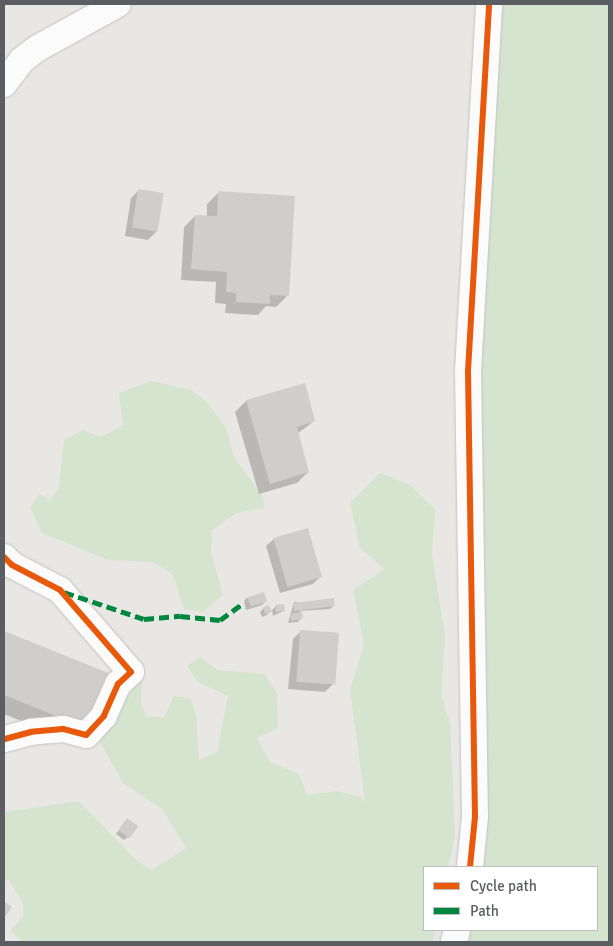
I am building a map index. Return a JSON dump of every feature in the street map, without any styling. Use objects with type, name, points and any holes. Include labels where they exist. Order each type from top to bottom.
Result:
[{"type":"street","points":[[4,84],[22,60],[38,48],[118,4]]},
{"type":"street","points":[[470,866],[475,817],[468,371],[490,4]]},
{"type":"street","points":[[4,557],[12,565],[60,590],[131,672],[118,684],[104,716],[86,735],[63,729],[31,732],[4,739]]},
{"type":"green space","points":[[496,4],[609,4],[609,942],[468,942],[470,931],[598,931],[598,866],[480,866],[469,420]]},
{"type":"green space","points":[[152,381],[192,390],[207,402],[226,428],[234,457],[263,497],[264,508],[237,513],[212,530],[211,552],[223,595],[203,612],[184,609],[173,575],[154,562],[108,560],[42,533],[30,507],[40,494],[50,500],[59,488],[64,440],[83,430],[101,437],[123,425],[119,393]]},
{"type":"green space","points":[[380,473],[410,485],[435,509],[432,554],[445,637],[441,695],[450,723],[455,836],[448,866],[423,866],[423,931],[435,931],[433,942],[22,942],[11,930],[23,917],[23,903],[8,879],[4,882],[4,812],[79,801],[137,861],[152,870],[186,848],[162,809],[123,783],[97,737],[142,677],[141,703],[146,717],[164,717],[174,696],[190,698],[196,715],[199,760],[217,752],[228,696],[198,682],[187,666],[201,657],[217,670],[265,674],[277,694],[278,728],[257,738],[270,762],[299,774],[307,795],[337,791],[360,797],[365,802],[350,690],[364,644],[353,590],[385,569],[360,548],[350,503]]},
{"type":"building","points":[[138,189],[164,193],[158,232],[132,228]]},
{"type":"building","points":[[218,191],[295,196],[289,296],[270,295],[270,304],[236,302],[236,293],[226,292],[227,272],[191,269],[195,215],[217,216]]},
{"type":"building","points":[[305,383],[315,421],[297,427],[309,472],[270,484],[246,400]]},
{"type":"building","points":[[308,528],[322,577],[287,587],[273,538]]},
{"type":"building","points":[[264,592],[267,602],[251,607],[248,597]]},
{"type":"building","points":[[334,598],[335,606],[294,611],[293,603]]},
{"type":"building","points":[[284,604],[285,611],[276,612],[275,605]]},
{"type":"building","points":[[269,605],[272,612],[265,614],[263,607]]},
{"type":"building","points":[[302,612],[303,619],[291,621],[290,614]]},
{"type":"building","points":[[300,630],[339,633],[335,685],[296,682]]},
{"type":"building","points":[[4,631],[111,674],[88,729],[4,695]]},
{"type":"building","points":[[127,818],[138,826],[130,838],[118,830]]},
{"type":"building","points":[[4,901],[12,907],[4,918]]},
{"type":"marked path","points":[[64,592],[144,619],[180,616],[220,620],[243,603]]},
{"type":"cycle path","points":[[470,866],[475,817],[468,371],[489,4]]},
{"type":"cycle path","points":[[4,557],[12,565],[60,590],[131,672],[118,684],[104,716],[86,735],[63,729],[31,732],[4,739]]}]
